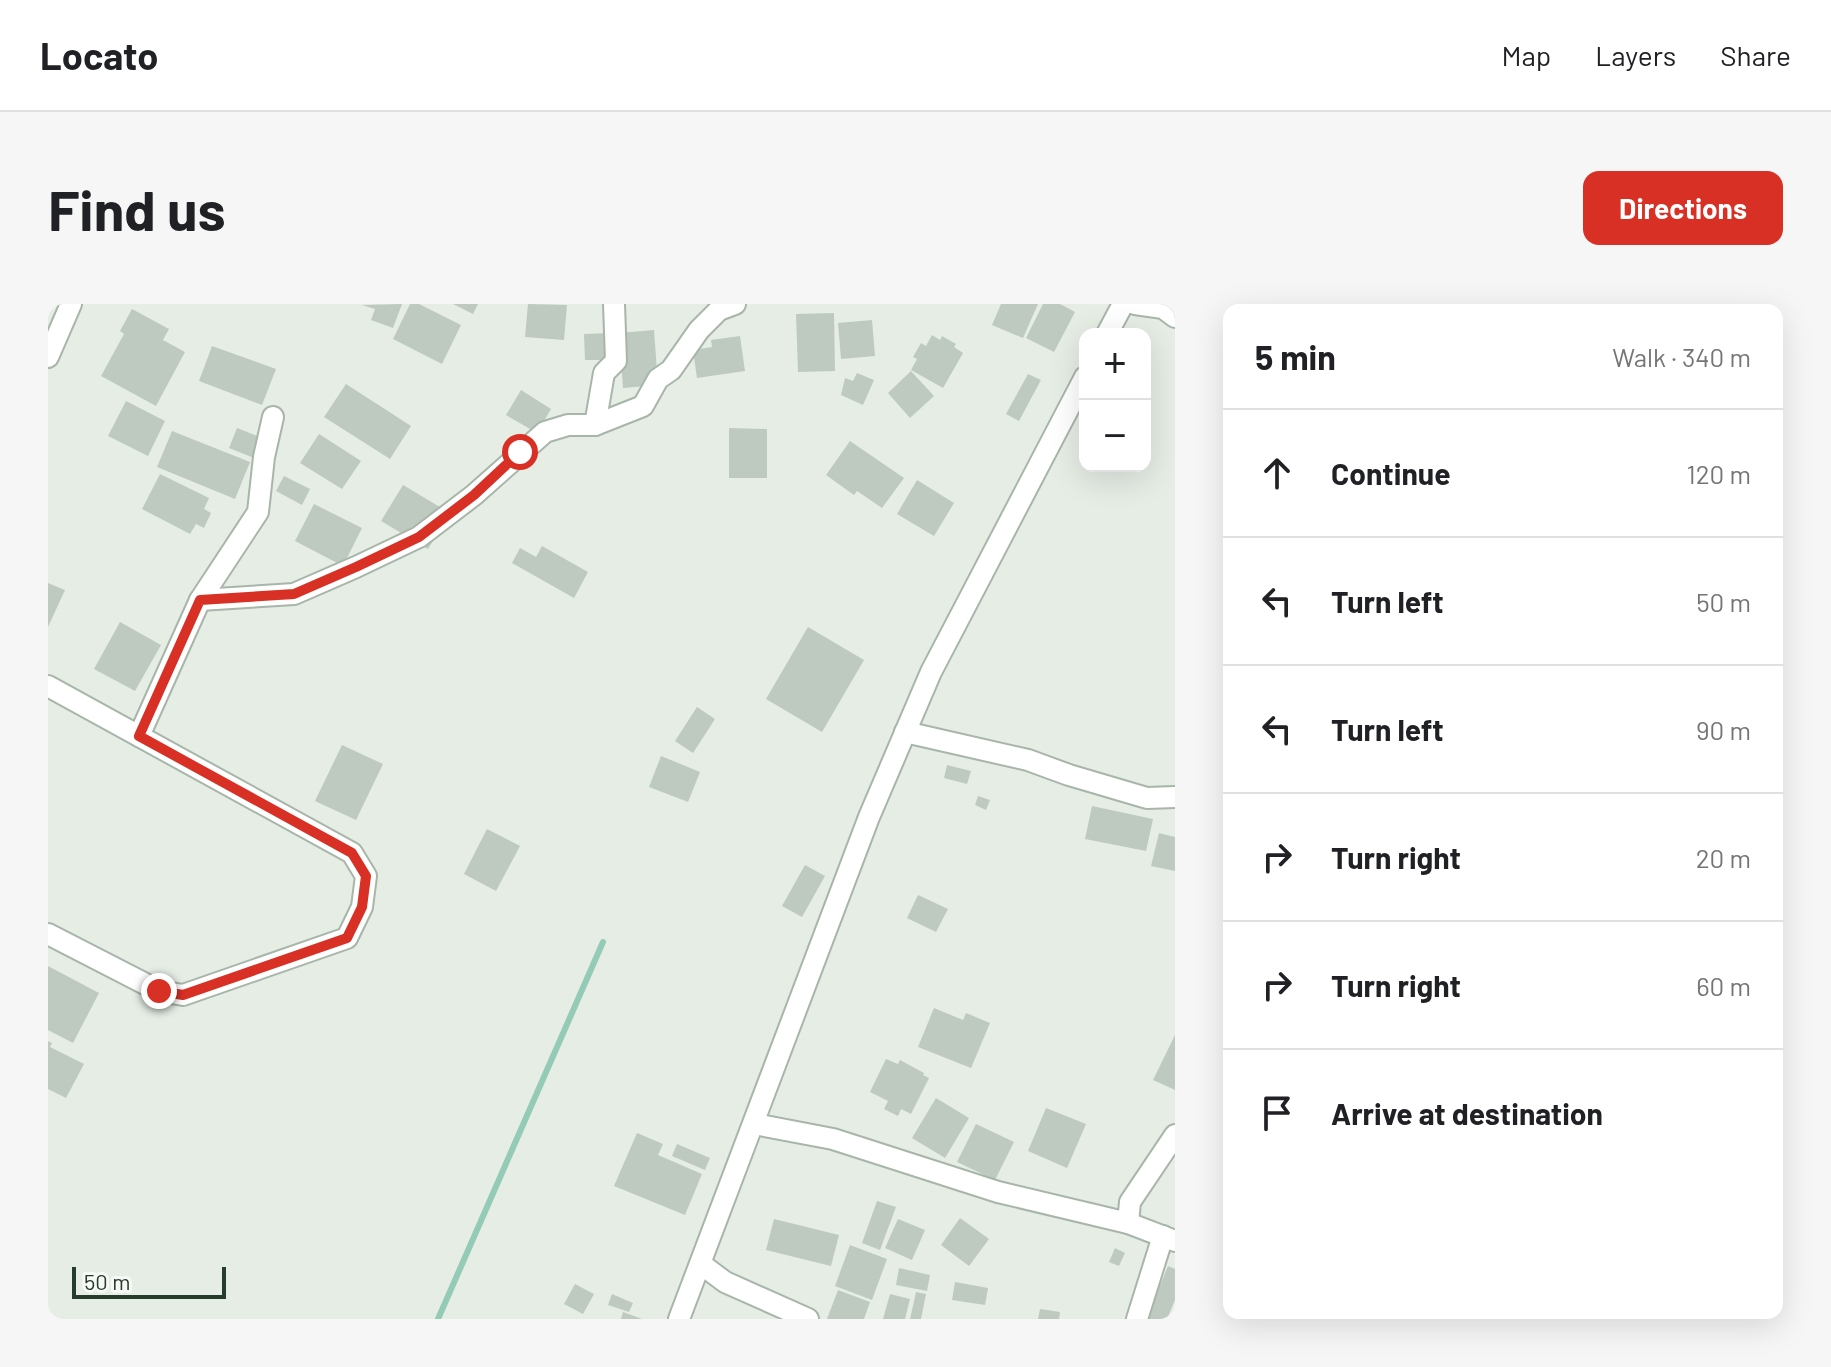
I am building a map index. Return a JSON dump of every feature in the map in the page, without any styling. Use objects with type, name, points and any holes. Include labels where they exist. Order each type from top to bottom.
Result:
[{"type":"street","points":[[48,357],[71,304]]},
{"type":"street","points":[[595,425],[604,373],[616,361],[614,304]]},
{"type":"street","points":[[200,600],[294,594],[419,537],[474,495],[545,432],[568,425],[595,425],[643,406],[658,379],[671,370],[699,330],[719,310],[735,304]]},
{"type":"street","points":[[1110,328],[1123,304]]},
{"type":"street","points":[[1135,304],[1163,308],[1175,317]]},
{"type":"street","points":[[679,1319],[869,817],[905,732],[931,672],[1079,388]]},
{"type":"street","points":[[139,736],[200,600],[258,512],[264,457],[273,417]]},
{"type":"street","points":[[48,686],[352,853],[366,876],[362,907],[347,938],[183,995],[159,991],[48,934]]},
{"type":"street","points":[[905,732],[1028,760],[1147,798],[1175,797]]},
{"type":"street","points":[[754,1124],[833,1139],[998,1192],[1128,1223],[1169,1239],[1137,1319]]},
{"type":"street","points":[[1128,1223],[1130,1202],[1175,1135]]},
{"type":"street","points":[[701,1264],[725,1282],[808,1319]]},
{"type":"building","points":[[402,304],[393,328],[371,320],[375,309],[362,305]]},
{"type":"building","points":[[410,304],[419,304],[461,325],[442,364],[393,339]]},
{"type":"building","points":[[453,304],[478,304],[473,314]]},
{"type":"building","points":[[528,304],[567,305],[564,340],[525,337]]},
{"type":"building","points":[[1001,304],[1038,304],[1023,338],[992,325]]},
{"type":"building","points":[[1043,304],[1060,304],[1075,312],[1054,352],[1026,338]]},
{"type":"building","points":[[132,309],[169,329],[163,340],[185,352],[156,406],[101,376],[124,334],[120,331]]},
{"type":"building","points":[[834,313],[835,371],[798,372],[796,314]]},
{"type":"building","points":[[872,320],[875,356],[841,359],[838,323]]},
{"type":"building","points":[[654,330],[658,385],[623,388],[619,333]]},
{"type":"building","points":[[612,333],[613,360],[585,360],[584,334]]},
{"type":"building","points":[[932,335],[940,340],[942,336],[956,344],[954,347],[963,353],[943,388],[911,370],[917,359],[913,357],[921,343],[926,346]]},
{"type":"building","points":[[740,336],[745,371],[697,378],[693,350],[712,347],[711,340]]},
{"type":"building","points":[[212,346],[276,369],[262,405],[199,381]]},
{"type":"building","points":[[911,371],[934,396],[910,418],[888,393]]},
{"type":"building","points":[[857,373],[874,380],[863,405],[841,395],[845,378],[853,381]]},
{"type":"building","points":[[1028,374],[1041,380],[1019,421],[1006,414]]},
{"type":"building","points":[[346,384],[411,426],[390,459],[324,417]]},
{"type":"building","points":[[521,390],[551,409],[537,433],[506,415]]},
{"type":"building","points":[[126,401],[165,421],[148,456],[108,436]]},
{"type":"building","points":[[237,428],[262,438],[254,458],[229,448]]},
{"type":"building","points":[[729,428],[767,429],[767,478],[729,478]]},
{"type":"building","points":[[172,431],[250,462],[235,499],[157,467]]},
{"type":"building","points":[[319,434],[361,461],[342,489],[300,463]]},
{"type":"building","points":[[850,441],[904,478],[882,508],[857,491],[854,495],[826,475]]},
{"type":"building","points":[[160,474],[209,498],[204,509],[211,513],[204,528],[196,524],[190,534],[142,509]]},
{"type":"building","points":[[284,476],[310,489],[302,505],[276,491]]},
{"type":"building","points":[[917,480],[954,503],[934,536],[897,514]]},
{"type":"building","points":[[403,485],[450,513],[428,549],[381,521]]},
{"type":"building","points":[[314,504],[362,528],[343,566],[295,541]]},
{"type":"building","points":[[542,546],[588,572],[574,598],[512,563],[520,548],[536,557]]},
{"type":"building","points":[[48,583],[65,590],[48,627]]},
{"type":"building","points":[[120,622],[161,645],[135,691],[94,669]]},
{"type":"building","points":[[808,627],[864,660],[822,732],[766,699]]},
{"type":"building","points":[[697,707],[715,719],[693,753],[675,741]]},
{"type":"building","points":[[342,745],[383,764],[356,820],[315,801]]},
{"type":"building","points":[[661,756],[700,772],[688,802],[649,787]]},
{"type":"building","points":[[947,765],[971,771],[967,784],[944,778]]},
{"type":"building","points":[[978,796],[990,800],[986,810],[975,805]]},
{"type":"building","points":[[1092,806],[1153,819],[1146,851],[1085,839]]},
{"type":"building","points":[[487,829],[520,846],[496,891],[464,874]]},
{"type":"building","points":[[1159,833],[1175,837],[1175,871],[1151,866]]},
{"type":"building","points":[[805,865],[825,876],[802,917],[782,906]]},
{"type":"building","points":[[918,895],[948,909],[936,932],[907,918]]},
{"type":"building","points":[[48,966],[99,993],[73,1043],[48,1030]]},
{"type":"building","points":[[934,1008],[963,1020],[966,1013],[990,1023],[971,1068],[918,1047]]},
{"type":"building","points":[[1175,1035],[1175,1090],[1153,1080]]},
{"type":"building","points":[[48,1041],[52,1043],[50,1047],[84,1064],[66,1098],[48,1089]]},
{"type":"building","points":[[886,1059],[898,1064],[900,1060],[929,1078],[911,1114],[901,1109],[898,1116],[884,1109],[888,1101],[870,1092]]},
{"type":"building","points":[[936,1098],[969,1118],[945,1158],[912,1138]]},
{"type":"building","points":[[1046,1108],[1086,1124],[1067,1168],[1028,1151]]},
{"type":"building","points":[[976,1124],[1014,1142],[995,1180],[957,1162]]},
{"type":"building","points":[[637,1133],[663,1144],[658,1155],[702,1174],[685,1215],[614,1186]]},
{"type":"building","points":[[677,1144],[710,1158],[705,1170],[672,1156]]},
{"type":"building","points":[[877,1201],[896,1207],[880,1250],[862,1243]]},
{"type":"building","points":[[960,1218],[989,1239],[969,1266],[941,1245]]},
{"type":"building","points":[[774,1219],[839,1235],[831,1266],[766,1250]]},
{"type":"building","points":[[898,1219],[925,1230],[912,1260],[885,1248]]},
{"type":"building","points":[[850,1245],[887,1259],[872,1300],[835,1286]]},
{"type":"building","points":[[1115,1248],[1125,1253],[1119,1266],[1109,1262]]},
{"type":"building","points":[[1168,1266],[1175,1269],[1175,1300],[1167,1319],[1146,1319]]},
{"type":"building","points":[[899,1268],[930,1275],[927,1291],[896,1285]]},
{"type":"building","points":[[955,1282],[988,1288],[985,1305],[952,1300]]},
{"type":"building","points":[[575,1284],[594,1294],[583,1314],[564,1304]]},
{"type":"building","points":[[838,1290],[870,1302],[864,1319],[827,1319]]},
{"type":"building","points":[[916,1292],[926,1294],[921,1319],[910,1319]]},
{"type":"building","points":[[612,1294],[633,1303],[629,1312],[608,1305]]},
{"type":"building","points":[[890,1294],[910,1299],[905,1319],[883,1319]]},
{"type":"building","points":[[1040,1309],[1060,1312],[1059,1319],[1038,1319]]},
{"type":"building","points":[[623,1312],[642,1319],[621,1319]]},
{"type":"waterway","points":[[438,1319],[603,942]]},
{"type":"route","points":[[159,991],[183,995],[347,938],[362,907],[366,876],[352,853],[139,736],[200,600],[294,594],[356,567],[419,537],[474,495],[520,452]]}]
